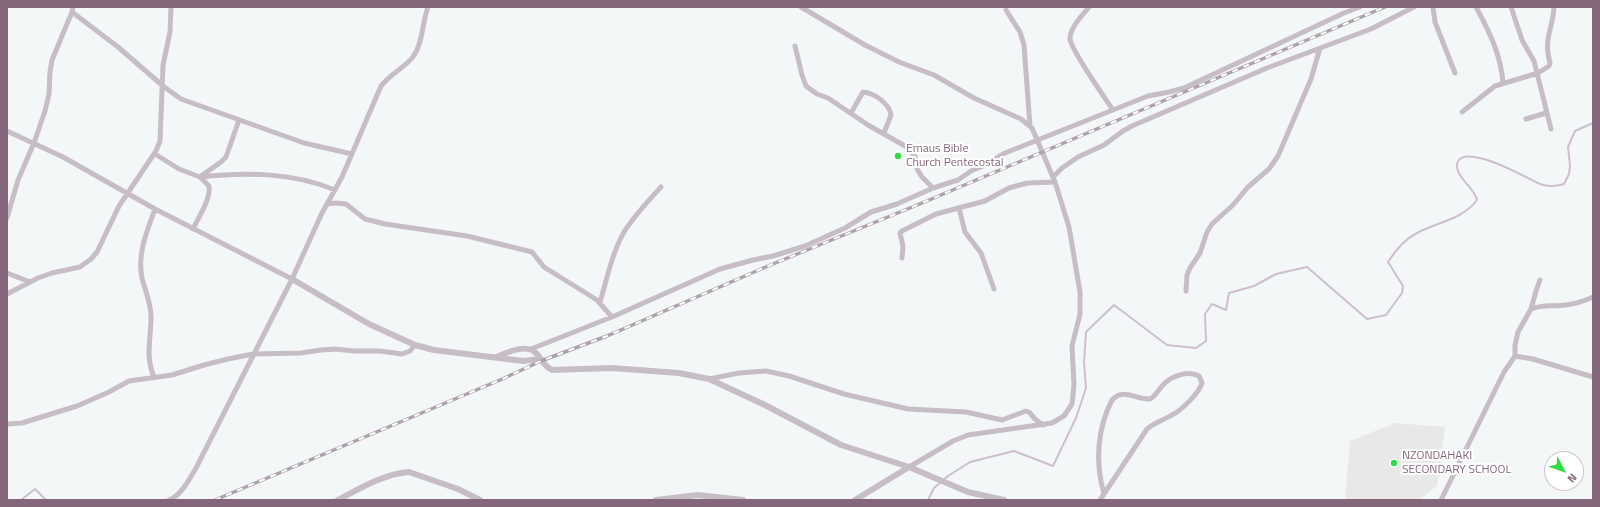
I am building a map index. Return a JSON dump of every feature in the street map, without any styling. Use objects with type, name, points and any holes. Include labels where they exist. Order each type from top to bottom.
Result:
[{"type":"street","points":[[7,294],[52,273],[80,267],[87,263],[95,255],[119,206],[155,154],[160,141],[163,65],[170,32],[172,7]]},
{"type":"street","points":[[169,500],[180,491],[196,468],[292,279],[352,154],[381,86],[389,76],[412,59],[416,52],[428,7]]},
{"type":"street","points":[[801,7],[865,45],[899,62],[934,75],[974,98],[1020,118],[1030,126],[1038,140],[1054,179],[1071,236],[1079,284],[1081,307],[1072,346],[1074,385],[1072,404],[1064,416],[1052,423],[968,435],[953,441],[855,500]]},
{"type":"street","points":[[1089,7],[1072,31],[1070,39],[1078,56],[1113,110]]},
{"type":"street","points":[[1344,13],[1346,7]]},
{"type":"street","points":[[497,357],[514,350],[531,349],[612,317],[720,269],[773,256],[805,246],[844,228],[871,212],[897,204],[933,188],[954,182],[1005,153],[1148,96],[1184,88],[1344,13],[1360,7]]},
{"type":"street","points":[[902,258],[901,232],[936,214],[985,201],[1000,192],[1018,185],[1054,179],[1062,168],[1078,156],[1104,145],[1132,126],[1220,87],[1371,29],[1414,7]]},
{"type":"street","points":[[1433,7],[1435,22],[1455,73]]},
{"type":"street","points":[[1476,7],[1486,24],[1493,42],[1502,70],[1503,83]]},
{"type":"street","points":[[1511,7],[1522,40],[1534,61],[1538,72],[1546,113],[1551,129]]},
{"type":"street","points":[[1462,112],[1495,86],[1538,72],[1549,66],[1550,63],[1547,43],[1554,7]]},
{"type":"street","points":[[7,218],[18,180],[34,143],[47,102],[52,60],[72,10],[163,86],[182,99],[309,144],[352,154]]},
{"type":"street","points":[[1006,10],[1020,32],[1024,45],[1030,126]]},
{"type":"street","points":[[796,46],[802,75],[806,86],[899,142],[915,156],[919,173],[933,188]]},
{"type":"street","points":[[1186,291],[1190,268],[1200,253],[1207,232],[1212,224],[1234,205],[1248,187],[1269,169],[1278,156],[1310,79],[1320,48]]},
{"type":"street","points":[[851,113],[863,92],[878,99],[887,105],[891,115],[884,133]]},
{"type":"street","points":[[1526,119],[1546,113]]},
{"type":"street","points":[[200,177],[226,157],[239,120]]},
{"type":"street","points":[[7,131],[95,174],[155,209],[292,279],[369,324],[415,345],[434,350],[523,361],[540,359]]},
{"type":"street","points":[[155,154],[200,177],[209,186],[209,191],[193,229]]},
{"type":"street","points":[[200,177],[247,174],[273,176],[309,180],[335,190]]},
{"type":"street","points":[[600,302],[613,258],[624,232],[632,220],[661,187]]},
{"type":"street","points":[[327,204],[346,204],[365,219],[385,224],[473,237],[532,252],[544,267],[600,302],[612,317]]},
{"type":"street","points":[[959,208],[965,232],[981,253],[994,289]]},
{"type":"street","points":[[154,377],[148,361],[151,309],[142,278],[140,260],[144,241],[155,209]]},
{"type":"street","points":[[7,273],[30,282]]},
{"type":"street","points":[[1441,500],[1504,372],[1515,356],[1515,345],[1518,332],[1531,309],[1540,280]]},
{"type":"street","points":[[1531,309],[1543,305],[1565,306],[1593,297]]},
{"type":"street","points":[[7,424],[22,423],[63,411],[109,392],[129,381],[172,375],[204,365],[253,354],[301,353],[335,349],[380,351],[398,354],[408,352],[415,345]]},
{"type":"street","points":[[531,349],[536,352],[548,368],[555,371],[611,368],[679,373],[709,379],[765,405],[841,445],[909,468],[968,492],[1004,500]]},
{"type":"street","points":[[1515,356],[1526,357],[1593,377]]},
{"type":"street","points":[[709,379],[739,373],[766,371],[789,376],[838,392],[889,406],[920,410],[961,412],[1002,420],[1026,411],[1043,425]]},
{"type":"street","points":[[1100,500],[1104,494],[1147,429],[1155,423],[1173,415],[1180,410],[1200,388],[1202,383],[1199,376],[1189,373],[1170,379],[1161,386],[1155,395],[1150,399],[1122,394],[1112,400],[1103,428],[1098,452],[1098,470],[1104,494]]},
{"type":"street","points":[[338,500],[380,479],[409,472],[458,489],[480,500]]},
{"type":"street","points":[[656,500],[698,495],[743,500]]},
{"type":"shaded area","name":"NZONDAHAKI SECONDARY SCHOOL","points":[[1395,423],[1445,427],[1437,486],[1419,500],[1345,500],[1350,441]]},
{"type":"waterway","points":[[928,500],[934,488],[948,476],[970,462],[1014,451],[1053,466],[1076,418],[1086,388],[1084,362],[1086,332],[1114,305],[1167,345],[1196,348],[1206,341],[1205,314],[1212,304],[1226,310],[1229,293],[1254,286],[1276,274],[1307,267],[1367,319],[1386,315],[1402,293],[1403,286],[1388,262],[1394,254],[1404,242],[1413,236],[1425,229],[1457,216],[1471,207],[1477,200],[1473,191],[1462,178],[1457,169],[1457,164],[1462,158],[1471,156],[1483,159],[1543,185],[1552,186],[1564,184],[1569,174],[1570,166],[1568,147],[1575,131],[1593,123]]},
{"type":"waterway","points":[[21,500],[35,489],[46,500]]},
{"type":"railway","points":[[215,500],[500,380],[541,361],[607,336],[768,266],[922,203],[1385,7]]},
{"type":"place","name":"Emaus Bible Church Pentecostal","points":[[898,156]]},
{"type":"place","name":"NZONDAHAKI SECONDARY SCHOOL","points":[[1394,463]]}]
